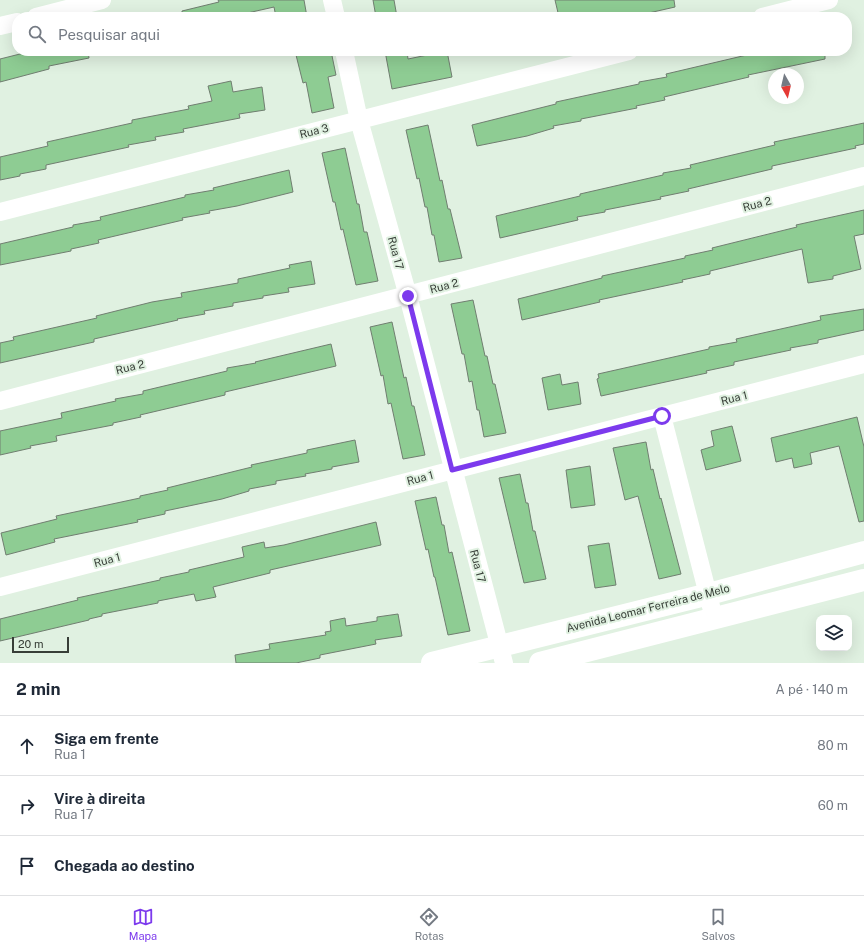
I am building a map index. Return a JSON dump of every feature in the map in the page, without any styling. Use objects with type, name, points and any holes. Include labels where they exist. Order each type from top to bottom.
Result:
[{"type":"street","points":[[55,12],[102,0]]},
{"type":"street","points":[[332,0],[335,12]]},
{"type":"street","points":[[782,12],[829,0]]},
{"type":"street","points":[[0,26],[12,23]]},
{"type":"street","name":"Rua 17","points":[[345,56],[359,120],[408,296],[501,654]]},
{"type":"street","name":"Rua 3","points":[[0,212],[609,56]]},
{"type":"street","name":"Rua 2","points":[[0,400],[408,296],[864,176]]},
{"type":"street","name":"Rua 1","points":[[0,587],[864,364]]},
{"type":"street","points":[[662,416],[714,618]]},
{"type":"street","name":"Avenida Leomar Ferreira de Melo","points":[[432,663],[501,654],[708,594],[864,552]]},
{"type":"street","points":[[540,663],[864,580]]},
{"type":"building","points":[[218,0],[304,0],[306,12],[275,12],[274,7],[252,12],[182,12],[219,2]]},
{"type":"building","points":[[373,0],[394,0],[396,12],[375,12]]},
{"type":"building","points":[[555,0],[674,0],[675,7],[653,12],[558,12]]},
{"type":"building","points":[[12,56],[89,56],[89,58],[49,66],[49,69],[0,82],[0,59]]},
{"type":"building","points":[[296,56],[332,56],[336,75],[328,77],[334,108],[312,113],[306,82],[303,83]]},
{"type":"building","points":[[386,56],[408,56],[408,59],[423,56],[448,56],[452,77],[392,89]]},
{"type":"building","points":[[742,56],[825,56],[825,59],[782,68],[768,68],[768,71],[748,75],[749,77],[664,97],[665,100],[636,106],[637,108],[581,119],[581,121],[553,126],[554,128],[527,136],[477,146],[472,125],[556,104],[556,102],[639,84],[639,82],[667,77],[666,74]]},
{"type":"building","points":[[231,81],[233,92],[262,87],[265,110],[239,114],[240,118],[183,129],[184,132],[155,137],[156,140],[128,145],[129,147],[46,165],[46,169],[0,180],[0,157],[48,146],[47,142],[132,123],[132,120],[189,109],[188,106],[212,101],[208,86]]},
{"type":"building","points":[[864,123],[864,144],[855,146],[856,148],[772,166],[772,169],[688,189],[689,191],[660,197],[661,199],[605,210],[605,212],[577,217],[578,220],[500,238],[496,216],[580,196],[580,194],[663,175],[663,173],[691,168],[690,165],[775,145],[774,142]]},
{"type":"building","points":[[428,125],[440,181],[442,180],[448,209],[450,209],[462,258],[439,262],[427,207],[425,207],[419,178],[417,179],[406,130]]},
{"type":"building","points":[[345,148],[357,204],[359,204],[364,232],[367,232],[378,281],[356,285],[343,229],[341,230],[335,202],[333,202],[322,153]]},
{"type":"building","points":[[289,170],[293,192],[237,206],[209,211],[210,213],[182,218],[183,220],[98,240],[99,243],[71,249],[71,251],[0,265],[0,244],[73,227],[73,225],[101,220],[100,217],[185,197],[185,195],[214,190],[213,188]]},
{"type":"building","points":[[864,210],[864,234],[854,236],[861,269],[833,276],[833,279],[808,283],[802,249],[710,271],[710,274],[682,280],[683,282],[599,300],[600,302],[522,320],[518,299],[602,278],[602,276],[685,258],[685,256],[713,250],[712,248],[797,227],[796,225]]},
{"type":"building","points":[[311,261],[315,284],[288,288],[289,292],[233,303],[233,306],[204,311],[205,314],[177,319],[178,320],[94,339],[94,342],[0,363],[0,343],[14,340],[13,337],[97,318],[96,316],[152,302],[182,297],[181,293],[238,283],[238,279],[290,268],[289,265]]},
{"type":"building","points":[[473,300],[485,356],[487,356],[493,384],[495,384],[506,433],[484,437],[472,381],[469,382],[464,354],[462,354],[451,304]]},
{"type":"building","points":[[864,309],[864,330],[818,340],[818,343],[790,348],[791,350],[734,362],[734,365],[706,371],[707,373],[601,396],[597,379],[599,378],[598,374],[709,349],[709,347],[737,342],[736,339],[821,320],[820,316]]},
{"type":"building","points":[[392,322],[404,378],[406,377],[412,406],[414,406],[425,455],[403,459],[391,403],[388,404],[383,375],[381,376],[370,327]]},
{"type":"building","points":[[331,344],[336,366],[225,392],[225,395],[140,415],[141,417],[113,423],[113,425],[56,436],[57,441],[30,446],[31,448],[0,455],[0,431],[62,418],[61,413],[116,401],[115,399],[143,394],[143,391],[227,371],[227,368],[256,363],[255,362]]},
{"type":"building","points":[[560,374],[562,385],[578,382],[581,404],[548,410],[542,378]]},
{"type":"building","points":[[857,417],[864,447],[864,521],[859,522],[839,446],[810,453],[812,464],[794,468],[792,458],[776,462],[771,438]]},
{"type":"building","points":[[732,426],[741,461],[706,470],[701,450],[714,446],[711,431]]},
{"type":"building","points":[[355,440],[359,462],[305,474],[306,476],[276,481],[276,484],[249,489],[249,491],[222,499],[165,511],[165,514],[137,520],[138,522],[54,539],[55,542],[6,555],[1,533],[57,519],[56,516],[140,498],[140,496],[168,490],[167,488],[252,467],[251,465],[307,453],[307,450]]},
{"type":"building","points":[[646,442],[651,470],[653,469],[681,574],[659,579],[638,496],[625,500],[613,448]]},
{"type":"building","points":[[590,466],[595,505],[571,508],[566,470]]},
{"type":"building","points":[[520,474],[546,579],[524,583],[499,478]]},
{"type":"building","points":[[436,497],[442,525],[444,525],[449,553],[452,552],[470,631],[448,635],[435,577],[428,549],[426,550],[415,501]]},
{"type":"building","points":[[376,522],[381,545],[270,570],[270,573],[213,587],[216,597],[196,601],[194,594],[158,601],[158,603],[102,614],[102,616],[89,620],[0,641],[0,619],[78,600],[77,598],[160,580],[160,578],[189,572],[189,570],[244,557],[242,547],[264,542],[265,548],[284,545]]},
{"type":"building","points":[[609,543],[616,585],[595,588],[588,546]]},
{"type":"building","points":[[398,614],[402,636],[375,640],[376,644],[320,655],[320,658],[296,663],[236,663],[235,655],[270,649],[269,644],[326,635],[325,632],[331,631],[330,621],[345,618],[346,626],[377,621],[377,617]]},
{"type":"route","points":[[408,296],[452,470],[662,416]]}]
